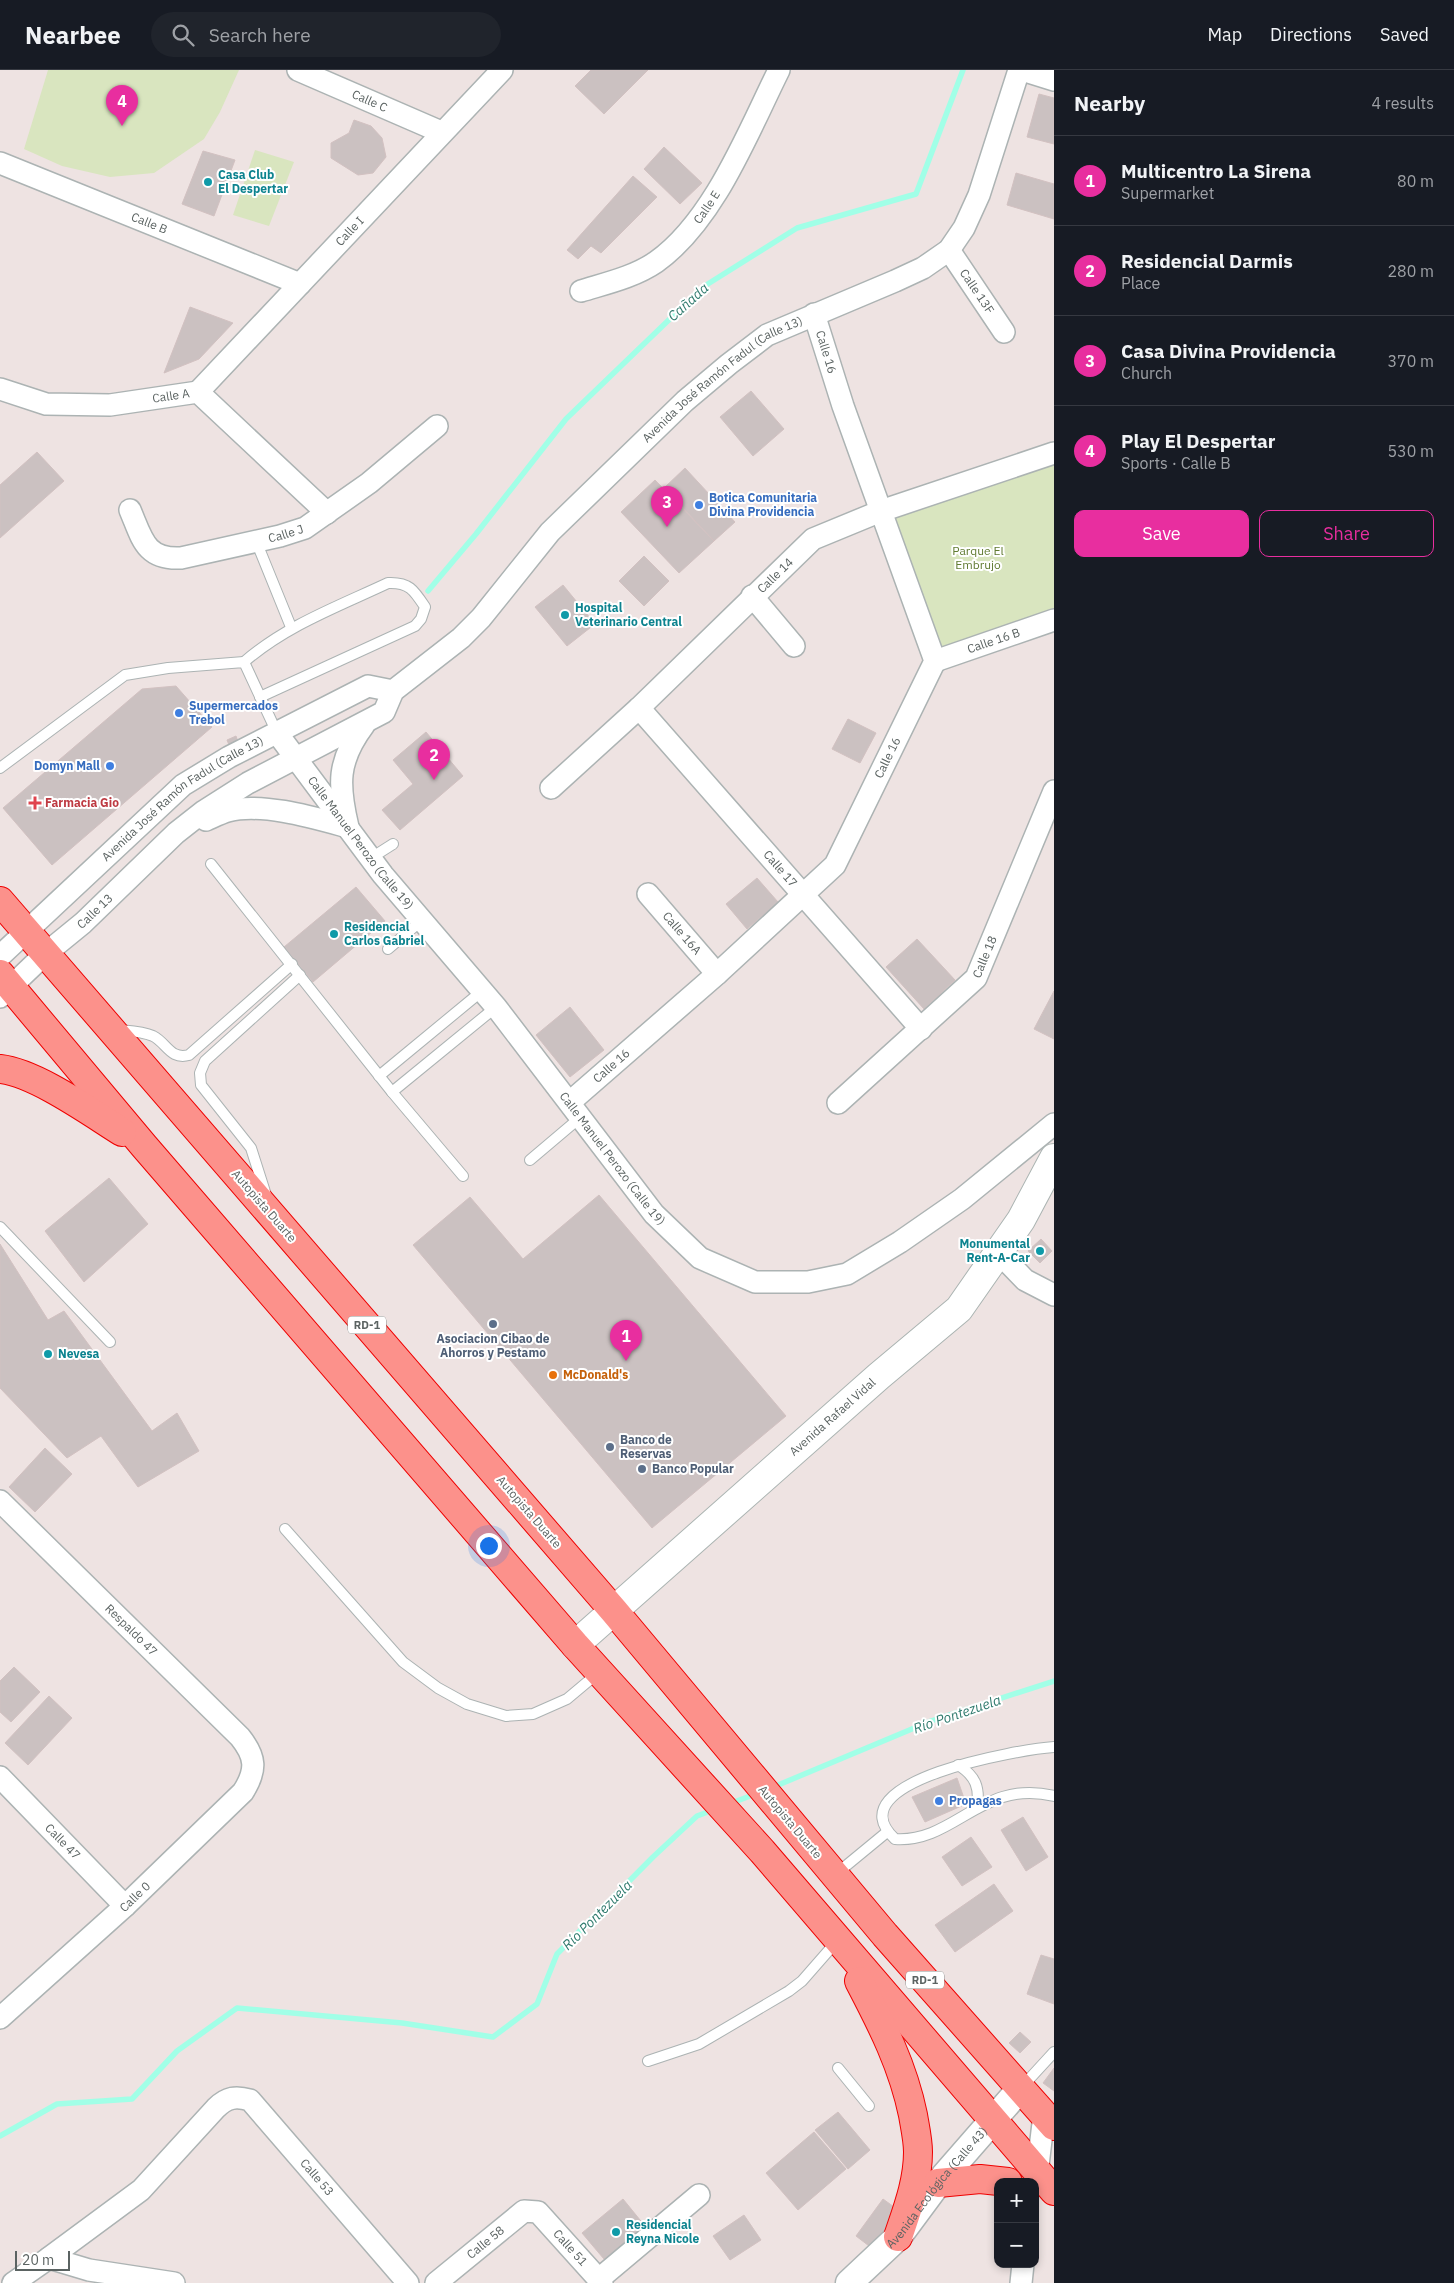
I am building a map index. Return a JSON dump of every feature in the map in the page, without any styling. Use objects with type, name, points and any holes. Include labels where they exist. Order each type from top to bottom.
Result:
[{"type":"highway","name":"Autopista Duarte","points":[[0,901],[614,1611],[797,1832],[1049,2121]]},
{"type":"highway","points":[[4,986],[574,1645],[762,1851],[837,1940],[911,2023],[993,2122],[1054,2204]]},
{"type":"highway","points":[[0,1069],[13,1070],[37,1082],[86,1109],[144,1146]]},
{"type":"highway","points":[[837,1940],[888,2034],[904,2076],[910,2101],[918,2151],[917,2166],[910,2200],[898,2237]]},
{"type":"highway","points":[[938,2183],[980,2179],[994,2180]]},
{"type":"main road","name":"Avenida Rafael Vidal","points":[[574,1645],[879,1376],[958,1309],[1020,1220],[1054,1158]]},
{"type":"street","name":"Calle C","points":[[298,70],[441,132]]},
{"type":"street","name":"Calle I","points":[[198,392],[441,132],[502,70]]},
{"type":"street","name":"Calle E","points":[[581,291],[628,277],[656,262],[686,236],[713,199],[779,70]]},
{"type":"street","points":[[1021,70],[1054,80]]},
{"type":"street","name":"Avenida José Ramón Fadul (Calle 13)","points":[[176,833],[204,811],[248,783],[384,712],[393,691],[461,638],[481,618],[550,532],[684,401],[767,335],[916,271],[949,250],[964,228],[979,195],[1021,70]]},
{"type":"street","name":"Calle B","points":[[0,163],[300,284]]},
{"type":"street","name":"Calle 13F","points":[[949,250],[1004,332]]},
{"type":"street","name":"Calle 16","points":[[576,1109],[717,974],[835,865],[935,661],[843,406],[814,314]]},
{"type":"street","name":"Calle A","points":[[1,392],[46,404],[110,405],[198,392],[327,513]]},
{"type":"street","name":"Calle J","points":[[130,510],[146,546],[158,556],[167,559],[256,541],[305,528],[370,483],[437,426]]},
{"type":"street","name":"Calle 14","points":[[551,788],[638,708],[813,539],[881,511],[1054,453]]},
{"type":"street","points":[[752,596],[794,646]]},
{"type":"street","name":"Calle 16 B","points":[[935,661],[1054,620]]},
{"type":"street","name":"Avenida José Ramón Fadul (Calle 13)","points":[[0,956],[183,785],[229,757],[368,686],[393,691]]},
{"type":"street","name":"Calle 17","points":[[638,708],[804,894],[921,1029]]},
{"type":"street","points":[[176,833],[229,811],[239,810],[288,812],[348,827],[344,810],[341,778],[344,760],[350,744],[367,721]]},
{"type":"street","name":"Calle Manuel Perozo (Calle 19)","points":[[277,733],[295,759],[421,921],[489,999],[576,1109],[654,1214],[700,1258],[755,1282],[808,1282],[847,1274],[900,1242],[962,1199],[1054,1124]]},
{"type":"street","name":"Calle 18","points":[[838,1103],[976,978],[1054,791]]},
{"type":"street","name":"Calle 13","points":[[4,986],[83,923],[176,833]]},
{"type":"street","points":[[0,892],[26,931]]},
{"type":"street","name":"Calle 16A","points":[[648,894],[717,974]]},
{"type":"street","points":[[998,1252],[1024,1280],[1054,1295]]},
{"type":"street","name":"Respaldo 47","points":[[3,1509],[240,1737],[250,1750],[254,1765]]},
{"type":"street","name":"Calle 0","points":[[2,2013],[125,1906],[243,1792],[251,1779],[254,1765]]},
{"type":"street","name":"Calle 47","points":[[0,1778],[125,1906]]},
{"type":"street","name":"Avenida Ecológica (Calle 43)","points":[[848,2283],[898,2237],[938,2183],[1020,2089]]},
{"type":"street","name":"Calle 53","points":[[13,2283],[140,2190],[224,2100],[237,2096],[250,2100],[408,2283]]},
{"type":"street","points":[[1040,2185],[1049,2121]]},
{"type":"street","points":[[601,2281],[699,2195]]},
{"type":"street","name":"Calle 58","points":[[436,2283],[524,2211],[538,2212]]},
{"type":"street","name":"Calle 51","points":[[538,2212],[601,2281]]},
{"type":"street","points":[[49,2258],[89,2270],[174,2283]]},
{"type":"street","points":[[1021,2283],[1023,2268]]},
{"type":"lane","points":[[256,541],[291,627]]},
{"type":"lane","points":[[0,768],[125,675],[168,668],[244,662],[267,642],[291,627],[388,584],[405,584],[413,588],[425,606],[421,619],[415,626],[260,697]]},
{"type":"lane","points":[[244,662],[277,733]]},
{"type":"lane","points":[[371,858],[393,844]]},
{"type":"lane","points":[[211,864],[392,1092],[463,1176]]},
{"type":"lane","points":[[388,949],[421,921]]},
{"type":"lane","points":[[110,1029],[148,1034],[156,1037],[169,1052],[183,1057],[189,1055],[292,964]]},
{"type":"lane","points":[[271,1215],[251,1148],[201,1085],[200,1074],[205,1061],[300,975]]},
{"type":"lane","points":[[380,1076],[489,999]]},
{"type":"lane","points":[[392,1092],[489,999]]},
{"type":"lane","points":[[530,1160],[576,1109]]},
{"type":"lane","points":[[0,1227],[110,1342]]},
{"type":"lane","points":[[285,1529],[403,1662],[438,1688],[467,1704],[506,1716],[533,1714],[567,1699],[599,1673]]},
{"type":"lane","points":[[1054,1747],[1028,1749],[958,1765],[897,1792],[886,1802],[882,1811],[883,1823],[887,1832],[895,1839],[921,1838],[992,1800],[1014,1792],[1037,1792],[1054,1796]]},
{"type":"lane","points":[[958,1765],[974,1778],[979,1796],[977,1808]]},
{"type":"lane","points":[[835,1875],[887,1832]]},
{"type":"lane","points":[[648,2061],[700,2044],[789,1991],[802,1981],[837,1940]]},
{"type":"lane","points":[[1020,2089],[1054,2052]]},
{"type":"lane","points":[[838,2068],[869,2106]]},
{"type":"green space","points":[[48,70],[239,70],[220,112],[204,139],[154,173],[110,177],[62,166],[24,149]]},
{"type":"green space","points":[[255,150],[294,162],[269,226],[233,215]]},
{"type":"green space","name":"Parque El Embrujo","points":[[1054,453],[1054,620],[935,661],[881,511]]},
{"type":"building","points":[[591,70],[648,70],[604,114],[575,86]]},
{"type":"building","points":[[1039,94],[1054,98],[1054,144],[1027,137]]},
{"type":"building","points":[[354,120],[371,126],[382,138],[386,157],[373,173],[358,175],[331,158],[331,143],[349,133]]},
{"type":"building","points":[[664,147],[702,183],[680,204],[644,169]]},
{"type":"building","name":"Casa Club El Despertar","points":[[203,151],[235,160],[214,216],[182,204]]},
{"type":"building","points":[[1016,173],[1054,184],[1054,219],[1007,205]]},
{"type":"building","points":[[633,176],[657,197],[601,253],[591,246],[578,259],[567,250]]},
{"type":"building","points":[[190,307],[233,323],[199,359],[164,373]]},
{"type":"building","points":[[751,391],[784,429],[753,456],[720,417]]},
{"type":"building","points":[[37,452],[64,481],[0,538],[0,485]]},
{"type":"building","name":"Botica Comunitaria Divina Providencia","points":[[685,468],[735,522],[714,541],[664,488]]},
{"type":"building","points":[[655,480],[714,541],[679,573],[621,512]]},
{"type":"building","points":[[644,556],[669,581],[644,606],[619,581]]},
{"type":"building","name":"Hospital Veterinario Central","points":[[563,585],[595,624],[567,646],[535,607]]},
{"type":"building","name":"Domyn Mall","points":[[176,686],[212,727],[52,865],[3,808],[142,689]]},
{"type":"building","points":[[848,719],[876,733],[860,763],[832,749]]},
{"type":"building","points":[[426,732],[463,776],[400,830],[382,810],[413,784],[393,760]]},
{"type":"building","points":[[236,736],[240,747],[231,750],[227,740]]},
{"type":"building","points":[[757,878],[778,902],[747,929],[726,904]]},
{"type":"building","name":"Residencial Carlos Gabriel","points":[[356,887],[385,921],[313,982],[284,947]]},
{"type":"building","points":[[917,939],[955,980],[924,1009],[886,967]]},
{"type":"building","points":[[1054,991],[1054,1039],[1034,1029]]},
{"type":"building","points":[[570,1007],[604,1050],[570,1077],[536,1035]]},
{"type":"building","points":[[109,1178],[148,1224],[84,1282],[45,1231]]},
{"type":"building","points":[[599,1195],[786,1416],[652,1528],[413,1245],[470,1197],[523,1259]]},
{"type":"building","name":"Monumental Rent-A-Car","points":[[1041,1239],[1052,1251],[1040,1263],[1028,1251]]},
{"type":"building","name":"Nevesa","points":[[0,1244],[48,1320],[64,1311],[152,1431],[177,1413],[199,1451],[138,1487],[101,1436],[67,1458],[0,1388]]},
{"type":"building","points":[[45,1448],[72,1474],[35,1512],[9,1487]]},
{"type":"building","points":[[14,1667],[40,1692],[11,1722],[0,1712],[0,1681]]},
{"type":"building","points":[[49,1696],[72,1718],[28,1765],[5,1743]]},
{"type":"building","name":"Propagas","points":[[957,1778],[966,1804],[925,1822],[912,1797]]},
{"type":"building","points":[[1023,1817],[1048,1857],[1026,1871],[1001,1830]]},
{"type":"building","points":[[971,1837],[992,1867],[962,1886],[942,1857]]},
{"type":"building","points":[[994,1884],[1013,1911],[955,1952],[935,1925]]},
{"type":"building","points":[[1041,1955],[1054,1959],[1054,2004],[1027,1994]]},
{"type":"building","points":[[1020,2032],[1031,2042],[1020,2053],[1009,2043]]},
{"type":"building","points":[[1054,2068],[1054,2091],[1043,2083]]},
{"type":"building","points":[[838,2112],[870,2150],[848,2169],[815,2130]]},
{"type":"building","points":[[814,2132],[846,2169],[798,2210],[766,2173]]},
{"type":"building","name":"Residencial Reyna Nicole","points":[[623,2199],[649,2231],[609,2265],[582,2233]]},
{"type":"building","points":[[883,2199],[901,2212],[873,2249],[856,2236]]},
{"type":"building","points":[[744,2215],[761,2240],[730,2260],[713,2236]]},
{"type":"waterway","name":"Cañada","points":[[428,591],[476,534],[566,419],[703,287],[797,228],[916,194],[963,70]]},
{"type":"waterway","name":"Río Pontezuela","points":[[771,1788],[931,1721],[1054,1681]]},
{"type":"waterway","name":"Río Pontezuela","points":[[729,1804],[758,1793]]},
{"type":"waterway","name":"Río Pontezuela","points":[[0,2136],[57,2104],[132,2099],[177,2051],[237,2008],[402,2023],[493,2037],[537,2004],[557,1954],[653,1857],[697,1816],[713,1810]]},
{"type":"place","name":"Play El Despertar","points":[[122,126]]},
{"type":"place","name":"Casa Club El Despertar","points":[[208,182]]},
{"type":"place","name":"Botica Comunitaria Divina Providencia","points":[[699,505]]},
{"type":"place","name":"Casa Divina Providencia","points":[[667,527]]},
{"type":"place","name":"Hospital Veterinario Central","points":[[565,615]]},
{"type":"place","name":"Supermercados Trebol","points":[[179,713]]},
{"type":"place","name":"Domyn Mall","points":[[110,766]]},
{"type":"place","name":"Residencial Darmis","points":[[434,780]]},
{"type":"place","name":"Farmacia Gio","points":[[35,803]]},
{"type":"place","name":"Residencial Carlos Gabriel","points":[[334,934]]},
{"type":"place","name":"Monumental Rent-A-Car","points":[[1040,1251]]},
{"type":"place","name":"Asociacion Cibao de Ahorros y Pestamo","points":[[493,1324]]},
{"type":"place","name":"Nevesa","points":[[48,1354]]},
{"type":"place","name":"Multicentro La Sirena","points":[[626,1361]]},
{"type":"place","name":"McDonald's","points":[[553,1375]]},
{"type":"place","name":"Banco de Reservas","points":[[610,1447]]},
{"type":"place","name":"Banco Popular","points":[[642,1469]]},
{"type":"place","name":"Propagas","points":[[939,1801]]},
{"type":"place","name":"Residencial Reyna Nicole","points":[[616,2232]]}]
